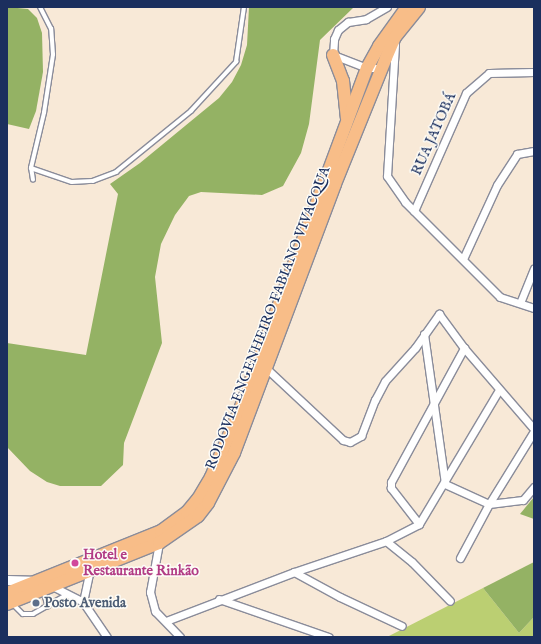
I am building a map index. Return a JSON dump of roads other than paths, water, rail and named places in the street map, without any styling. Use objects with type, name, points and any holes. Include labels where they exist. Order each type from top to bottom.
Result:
[{"type":"highway","name":"RODOVIA ENGENHEIRO FABIANO VIVACQUA","points":[[8,599],[47,585],[89,573],[158,543],[198,516],[208,503],[222,481],[244,415],[287,298],[347,121],[367,68],[379,46],[407,7]]},
{"type":"highway","name":"RODOVIA ENGENHEIRO FABIANO VIVACQUA","points":[[47,585],[161,531],[187,512],[211,478],[267,369],[287,298],[382,68],[396,37],[419,7]]},
{"type":"highway","points":[[333,55],[343,81],[347,121]]},
{"type":"highway","points":[[332,164],[335,184]]},
{"type":"street","points":[[382,68],[367,68],[333,55],[334,39],[338,30],[348,22],[376,15],[387,7]]},
{"type":"street","points":[[396,37],[387,176],[414,211],[500,297],[534,308]]},
{"type":"street","name":"RUA JATOBÁ","points":[[414,211],[466,93],[489,73],[534,72]]},
{"type":"street","points":[[463,259],[496,185],[517,154],[534,151]]},
{"type":"street","points":[[520,303],[534,269]]},
{"type":"street","points":[[267,369],[343,440],[350,442],[361,436],[375,400],[386,380],[415,348],[439,314],[464,348],[534,430],[489,504],[460,558]]},
{"type":"street","points":[[424,334],[435,403],[445,484]]},
{"type":"street","points":[[419,524],[391,488],[391,482],[464,348]]},
{"type":"street","points":[[166,622],[219,599],[386,541],[419,524],[445,484],[499,390]]},
{"type":"street","points":[[445,484],[489,504],[523,500],[534,487]]},
{"type":"street","points":[[386,541],[412,562],[450,601]]},
{"type":"street","points":[[158,543],[150,592],[155,611],[180,637]]},
{"type":"street","points":[[294,572],[340,597],[402,626]]},
{"type":"street","points":[[82,602],[89,573]]},
{"type":"street","points":[[8,582],[47,585],[69,594],[82,602],[108,637]]},
{"type":"street","points":[[219,599],[329,637]]},
{"type":"lane","points":[[32,180],[32,168],[44,113],[53,56],[51,30],[40,7]]},
{"type":"lane","points":[[32,168],[72,182],[93,181],[116,172],[191,111],[236,62],[244,7]]},
{"type":"lane","points":[[47,585],[48,606]]},
{"type":"lane","points":[[8,599],[27,615],[48,606],[69,594]]},
{"type":"place","name":"Hotel e Restaurante Rinkão","points":[[75,563]]},
{"type":"place","name":"Posto Avenida","points":[[36,603]]}]
